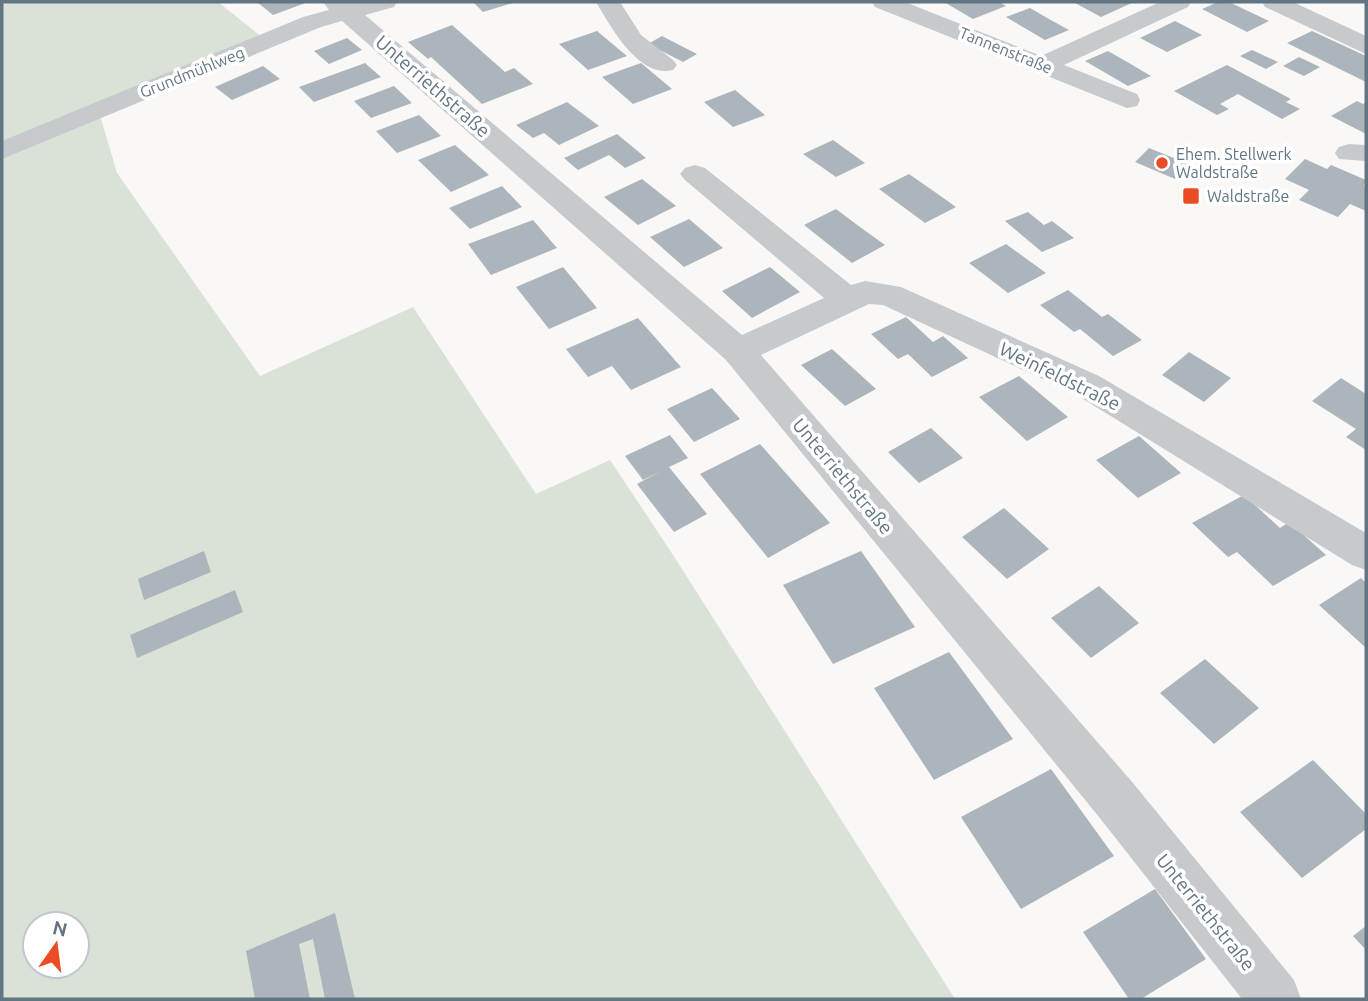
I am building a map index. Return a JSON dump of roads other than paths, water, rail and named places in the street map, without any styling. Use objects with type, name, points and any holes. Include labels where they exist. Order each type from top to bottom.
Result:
[{"type":"street","name":"Grundmühlweg","points":[[2,151],[312,22],[342,7],[385,2]]},
{"type":"street","points":[[608,2],[631,40],[664,65]]},
{"type":"street","name":"Tannenstraße","points":[[884,2],[1127,100]]},
{"type":"street","points":[[1043,65],[1178,2]]},
{"type":"street","points":[[1274,2],[1366,46]]},
{"type":"street","name":"Unterriethstraße","points":[[342,7],[738,351],[1116,800],[1275,999]]},
{"type":"street","points":[[695,174],[848,300]]},
{"type":"street","name":"Weinfeldstraße","points":[[738,351],[865,292],[889,295],[1087,386],[1366,553]]},
{"type":"place","name":"Ehem. Stellwerk Waldstraße","points":[[1162,163]]},
{"type":"place","name":"Waldstraße","points":[[1191,196]]}]
